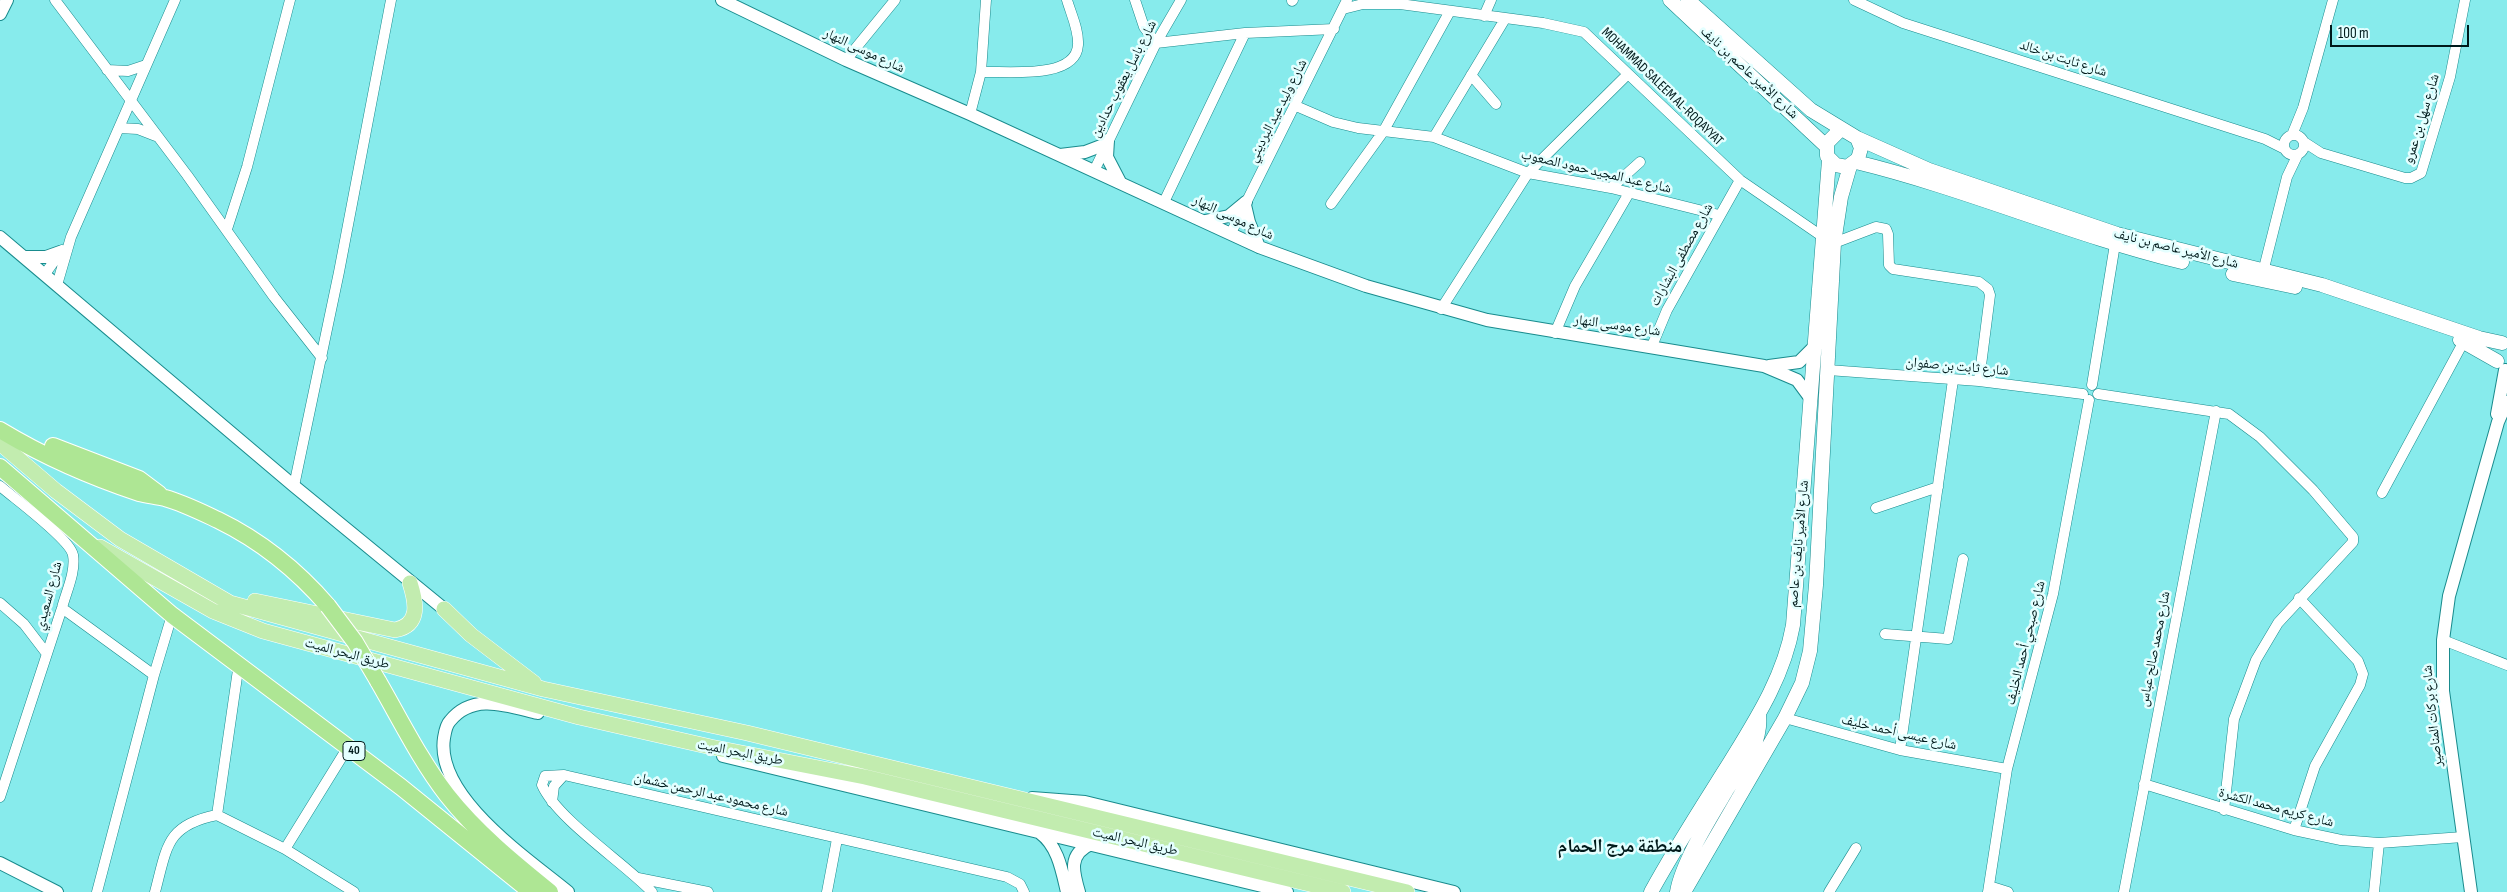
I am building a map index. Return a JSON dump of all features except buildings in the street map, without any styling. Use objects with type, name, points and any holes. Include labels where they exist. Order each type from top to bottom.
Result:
[{"type":"highway","points":[[0,418],[30,436],[139,479],[165,498]]},
{"type":"highway","points":[[0,430],[32,448],[80,470],[140,493],[165,498],[219,521],[252,539],[304,578],[355,642],[433,775],[448,797],[485,836],[550,892]]},
{"type":"highway","name":"40","points":[[0,467],[172,615],[348,747],[531,892]]},
{"type":"main road","name":"شارع الأمير عاصم بن نايف","points":[[1670,0],[1816,134],[1828,153]]},
{"type":"main road","name":"شارع الأمير عاصم بن نايف","points":[[1688,0],[1810,110],[1846,134],[1922,167],[2115,240]]},
{"type":"main road","points":[[1846,134],[1861,148],[1853,164],[1839,166],[1828,153],[1829,139],[1846,134]]},
{"type":"main road","name":"شارع الأمير نايف بن عاصم","points":[[1684,892],[1785,718],[1802,683],[1813,636],[1828,370],[1828,153]]},
{"type":"main road","name":"شارع الأمير عاصم بن نايف","points":[[1853,164],[1927,181],[2115,240],[2340,291],[2479,338],[2504,341]]},
{"type":"main road","name":"شارع الأمير نايف بن عاصم","points":[[1651,892],[1759,715],[1779,677],[1788,650],[1793,625],[1815,346],[1828,240],[1853,164]]},
{"type":"main road","name":"شارع الأمير عاصم بن نايف","points":[[2263,275],[2355,304],[2464,342],[2503,367]]},
{"type":"main road","points":[[2503,367],[2498,348],[2504,341]]},
{"type":"main road","points":[[0,444],[56,491],[120,538],[158,563],[209,590],[230,604],[301,625],[420,654],[543,689],[747,732],[1016,799],[1407,892]]},
{"type":"main road","name":"طريق البحر الميت","points":[[82,537],[234,621],[263,631],[589,719],[710,747],[865,777],[1343,892]]},
{"type":"main road","points":[[209,590],[350,623],[395,630],[407,626],[415,617],[415,602],[410,583]]},
{"type":"main road","points":[[444,609],[470,636],[543,689]]},
{"type":"main road","points":[[399,667],[420,654]]},
{"type":"main road","points":[[1677,892],[1686,864],[1755,746],[1760,726],[1759,715]]},
{"type":"street","points":[[0,14],[6,0]]},
{"type":"street","points":[[55,0],[227,229],[274,297],[322,358]]},
{"type":"street","points":[[57,285],[71,237],[175,0]]},
{"type":"street","points":[[227,229],[249,158],[290,0]]},
{"type":"street","points":[[294,486],[322,358],[391,0]]},
{"type":"street","name":"شارع موسى النهار","points":[[722,0],[846,60],[970,114],[1259,247],[1305,266],[1441,309],[1555,333],[1652,346],[1764,366],[1797,380],[1811,399]]},
{"type":"street","points":[[846,60],[895,0]]},
{"type":"street","points":[[970,114],[981,72],[986,0]]},
{"type":"street","points":[[981,72],[1052,70],[1070,62],[1078,51],[1078,44],[1067,0]]},
{"type":"street","points":[[1135,0],[1144,27],[1156,43],[1245,33],[1334,29]]},
{"type":"street","name":"شارع باسل يعقوب حدادين","points":[[1094,171],[1156,43],[1181,0]]},
{"type":"street","points":[[1484,16],[1491,0]]},
{"type":"street","name":"شارع ثابت بن خالد","points":[[1854,0],[1902,23],[2265,139],[2294,145]]},
{"type":"street","points":[[2263,275],[2303,108],[2333,0]]},
{"type":"street","name":"شارع سهل بن عمرو","points":[[2294,145],[2405,178],[2411,178],[2421,173],[2450,77],[2465,0]]},
{"type":"street","name":"MOHAMMAD SALEEM AL-ROQAYYAT","points":[[1345,4],[1396,2],[1543,23],[1584,32],[1740,180],[1828,240]]},
{"type":"street","name":"شارع وليد عيد البرديني","points":[[1231,233],[1296,106],[1345,4]]},
{"type":"street","points":[[1331,204],[1383,132],[1450,11]]},
{"type":"street","points":[[1434,137],[1505,19]]},
{"type":"street","points":[[1164,202],[1245,33]]},
{"type":"street","points":[[107,70],[128,71],[146,65]]},
{"type":"street","points":[[1441,309],[1528,173],[1628,74]]},
{"type":"street","points":[[1471,75],[1496,104]]},
{"type":"street","name":"شارع عبد المجيد حمود الصعوب","points":[[1296,106],[1333,122],[1383,132],[1434,137],[1528,173],[1611,188],[1719,215]]},
{"type":"street","points":[[119,128],[138,129],[157,136]]},
{"type":"street","points":[[1060,155],[1084,152],[1107,142],[1106,157],[1120,182]]},
{"type":"street","points":[[1611,188],[1640,162]]},
{"type":"street","name":"شارع مصطفى البشارات","points":[[1652,346],[1667,310],[1740,180]]},
{"type":"street","points":[[1555,333],[1575,286],[1629,192]]},
{"type":"street","points":[[1205,221],[1229,216],[1246,203],[1249,222],[1259,247]]},
{"type":"street","points":[[1828,240],[1876,227],[1883,228],[1886,229],[1888,234],[1890,267],[1979,282],[1985,286],[1990,296],[1979,381]]},
{"type":"street","points":[[0,237],[294,486],[444,609]]},
{"type":"street","points":[[44,274],[71,237]]},
{"type":"street","points":[[2092,385],[2115,240]]},
{"type":"street","points":[[24,257],[39,258],[60,252]]},
{"type":"street","points":[[2382,493],[2464,342]]},
{"type":"street","name":"شارع موسى النهار","points":[[1764,366],[1799,362],[1815,346]]},
{"type":"street","name":"شارع بركات المناصير","points":[[2498,422],[2497,414],[2503,367]]},
{"type":"street","name":"شارع ثابت بن صفوان","points":[[1828,370],[1979,381],[2086,397]]},
{"type":"street","points":[[1900,750],[1918,636],[1953,380]]},
{"type":"street","points":[[2092,385],[2097,388],[2098,394],[2095,399],[2086,397],[2084,388],[2092,385]]},
{"type":"street","points":[[2098,394],[2216,411],[2229,414],[2242,421],[2260,436],[2313,490],[2354,538],[2353,542],[2299,598],[2278,623],[2256,660],[2241,696],[2230,739],[2224,810]]},
{"type":"street","name":"شارع صبحي أحمد الخليف","points":[[1989,889],[2007,770],[2054,586],[2086,397]]},
{"type":"street","name":"شارع بركات المناصير","points":[[2471,892],[2443,691],[2443,640],[2449,596],[2498,422],[2507,402]]},
{"type":"street","name":"شارع محمد صالح عباس","points":[[2124,892],[2216,411]]},
{"type":"street","name":"شارع السعيدي","points":[[0,486],[70,546],[73,565],[62,608],[0,797]]},
{"type":"street","points":[[1876,508],[1938,487]]},
{"type":"street","points":[[1885,634],[1948,639],[1963,559]]},
{"type":"street","points":[[2294,830],[2315,766],[2360,685],[2363,674],[2358,661],[2299,598]]},
{"type":"street","name":"شارع السعيدي","points":[[0,603],[24,624],[47,654]]},
{"type":"street","points":[[62,608],[154,675]]},
{"type":"street","points":[[97,892],[154,675],[172,615]]},
{"type":"street","points":[[2443,640],[2507,665]]},
{"type":"street","points":[[217,814],[239,664]]},
{"type":"street","name":"طريق البحر الميت","points":[[568,892],[500,836],[455,786],[444,759],[444,733],[448,723],[468,706],[496,703],[1287,892]]},
{"type":"street","name":"شارع عيسى أحمد خليف","points":[[1785,718],[1900,750],[2007,770]]},
{"type":"street","points":[[284,848],[348,747]]},
{"type":"street","name":"شارع محمود عبد الرحمن خشمان","points":[[638,878],[552,804],[554,786],[564,775],[1007,878],[1020,884],[1024,892]]},
{"type":"street","name":"شارع كريم محمد الكشرة","points":[[2144,784],[2294,830],[2341,840],[2379,843],[2463,837]]},
{"type":"street","points":[[1016,799],[1043,798],[1085,802],[1454,892]]},
{"type":"street","points":[[155,892],[166,849],[172,837],[189,822],[217,814],[284,848],[354,892]]},
{"type":"street","points":[[1038,832],[1046,837],[1056,853],[1067,892]]},
{"type":"street","points":[[827,892],[838,839]]},
{"type":"street","points":[[2374,892],[2379,843]]},
{"type":"street","points":[[1079,892],[1073,862],[1076,854],[1091,844]]},
{"type":"street","points":[[1829,892],[1856,848]]},
{"type":"street","points":[[0,863],[57,892]]},
{"type":"street","points":[[638,878],[677,889],[708,892]]},
{"type":"street","points":[[638,878],[652,892]]},
{"type":"street","points":[[1989,889],[2008,892]]},
{"type":"district","name":"منطقة مرج الحمام","points":[[1620,847]]}]
